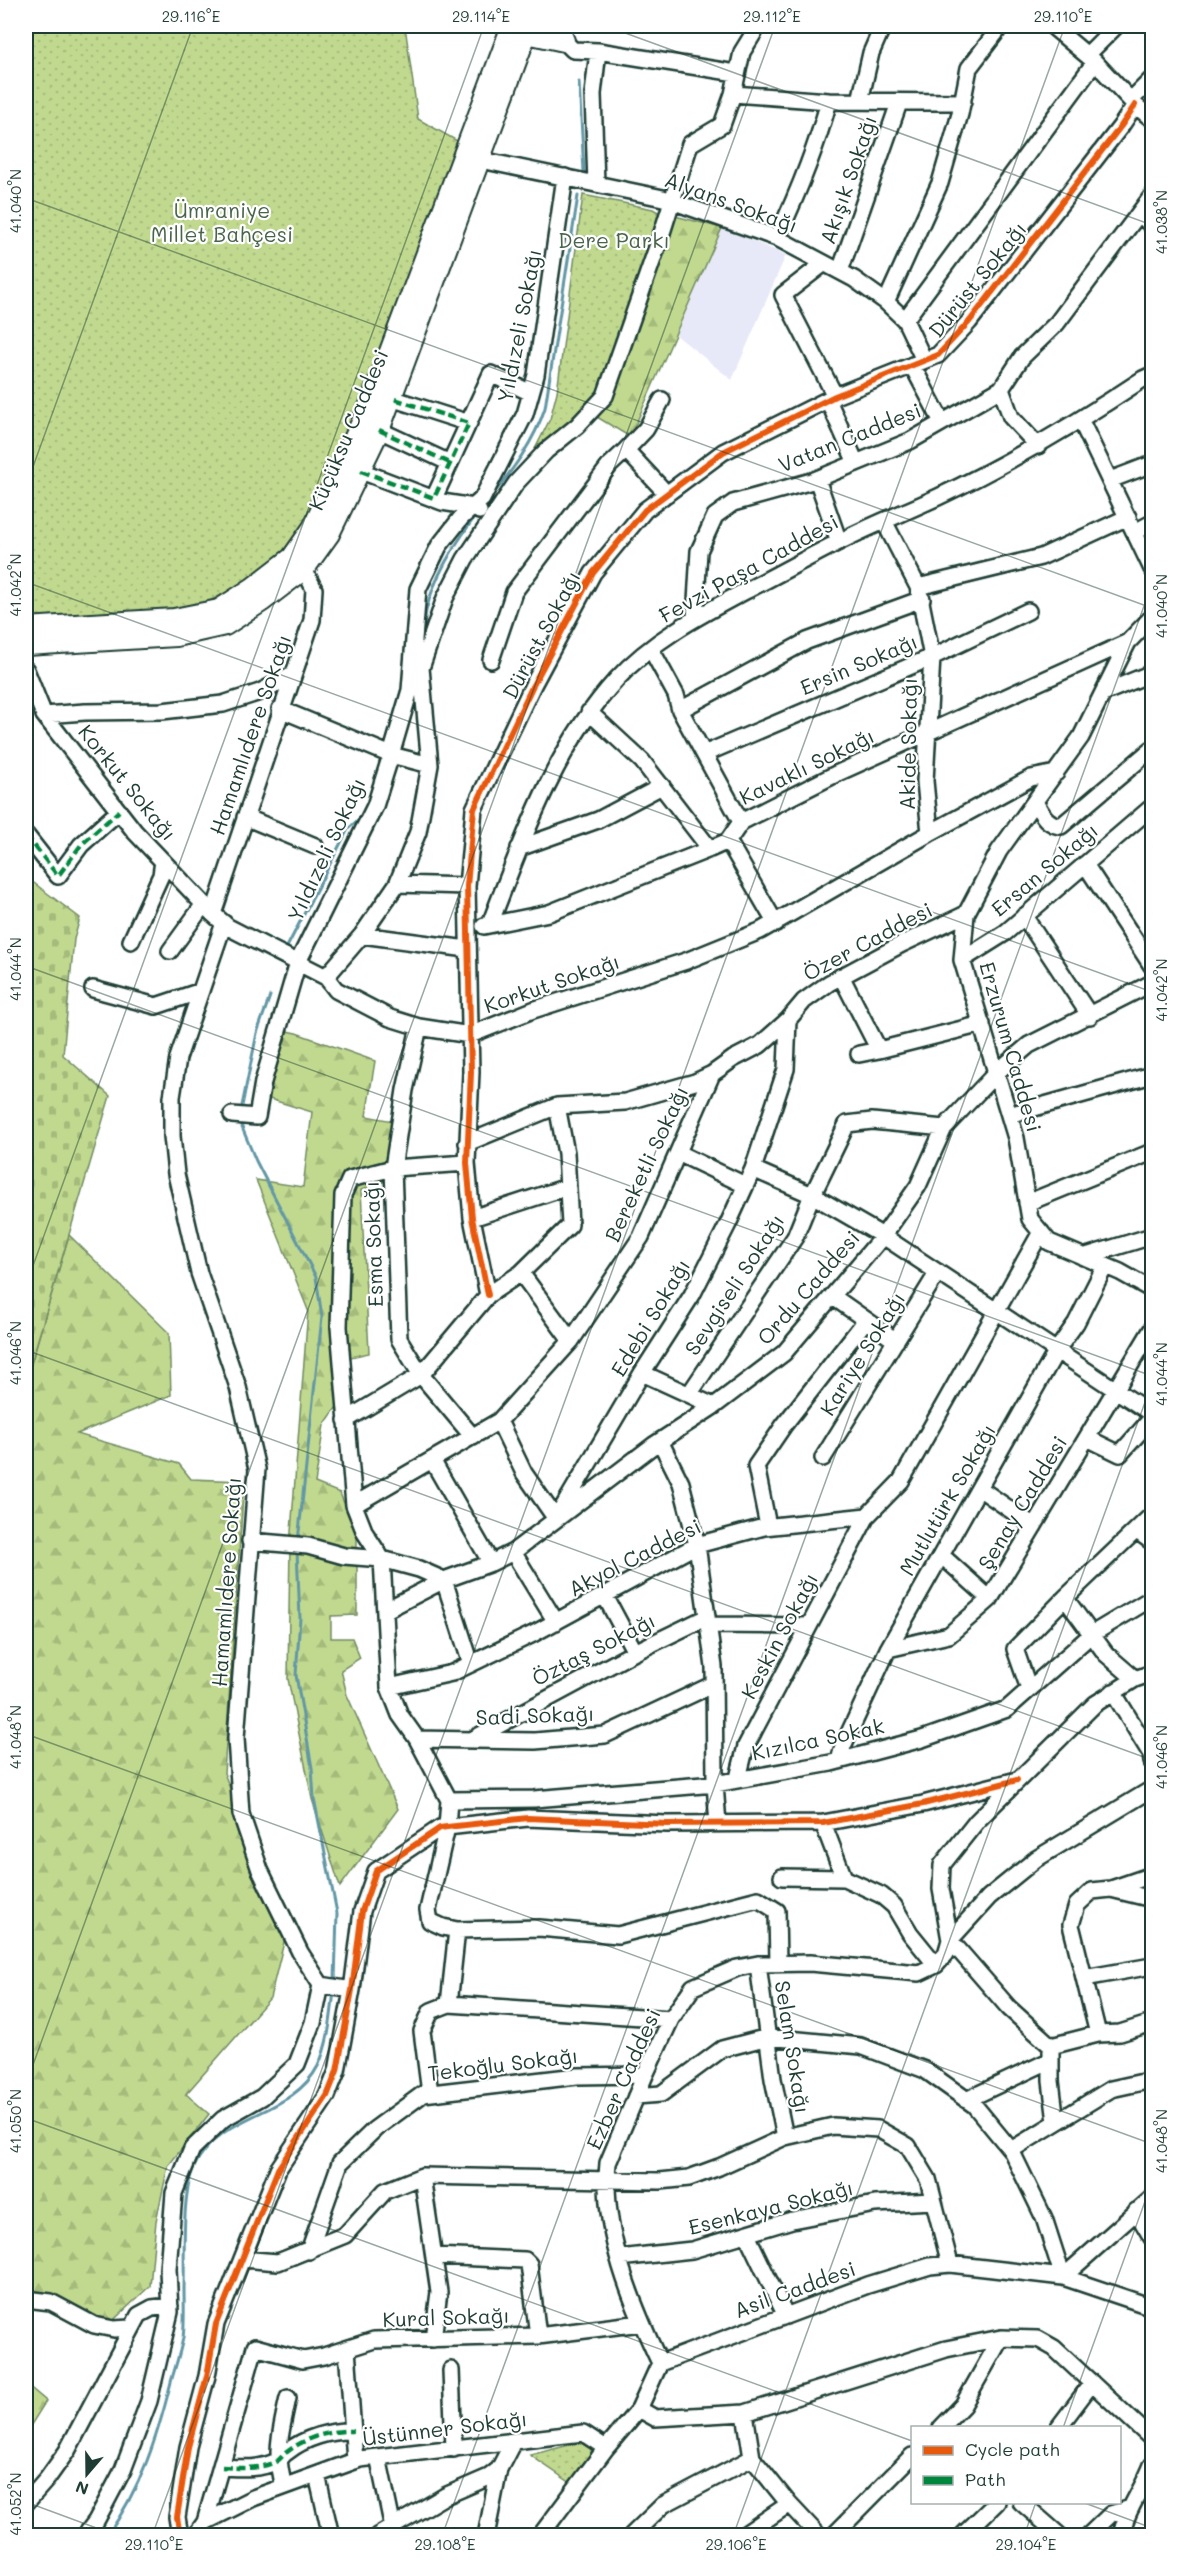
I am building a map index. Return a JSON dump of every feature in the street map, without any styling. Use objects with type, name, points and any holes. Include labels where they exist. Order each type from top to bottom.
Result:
[{"type":"main road","points":[[523,28],[561,33]]},
{"type":"main road","name":"Küçüksu Caddesi","points":[[26,628],[174,620],[219,609],[253,588],[292,558],[313,528],[370,405],[473,157],[523,28]]},
{"type":"main road","name":"Küçüksu Caddesi","points":[[26,645],[176,636],[225,625],[262,601],[304,569],[329,534],[379,430],[473,157]]},
{"type":"street","points":[[326,977],[362,935],[397,884],[418,832],[430,765],[421,668],[445,598],[465,559],[516,483],[532,465],[577,426],[605,396],[673,201],[690,144],[722,125],[733,94],[742,52],[758,26]]},
{"type":"street","points":[[886,302],[940,183],[963,102],[969,68],[1001,26]]},
{"type":"street","points":[[1052,26],[1091,58],[1133,103],[1152,119]]},
{"type":"street","points":[[905,320],[1116,26]]},
{"type":"street","points":[[860,101],[871,53],[883,27]]},
{"type":"street","points":[[561,33],[573,50],[598,51],[736,73]]},
{"type":"street","points":[[596,184],[593,94],[598,51]]},
{"type":"street","name":"Dürüst Sokağı","points":[[488,1295],[472,1218],[467,1163],[471,1072],[467,886],[474,809],[533,685],[593,573],[645,510],[723,452],[832,398],[938,354],[969,322],[1121,126],[1133,103],[1152,79]]},
{"type":"street","points":[[733,94],[829,101],[963,102]]},
{"type":"street","points":[[777,238],[799,191],[819,137],[829,101]]},
{"type":"street","name":"Akışık Sokağı","points":[[840,271],[898,103]]},
{"type":"street","name":"Alyans Sokağı","points":[[473,157],[673,201],[777,238],[840,271],[886,302],[905,320],[918,363],[942,422]]},
{"type":"street","name":"Yıldızeli Sokağı","points":[[232,1115],[257,1117],[263,1082],[298,962],[375,806],[410,690],[418,589],[439,546],[461,518],[482,499],[525,414],[536,375],[565,177]]},
{"type":"street","name":"Vatan Caddesi","points":[[695,618],[699,550],[715,516],[733,503],[817,479],[910,441],[1000,389],[1022,357],[1057,323],[1152,196]]},
{"type":"street","points":[[1140,214],[1152,226]]},
{"type":"street","points":[[823,264],[783,295],[832,398],[856,463]]},
{"type":"street","points":[[434,498],[491,374],[531,393]]},
{"type":"street","name":"Fevzi Paşa Caddesi","points":[[490,924],[530,821],[589,712],[617,679],[651,648],[695,618],[839,542],[939,496],[1038,446],[1152,375]]},
{"type":"street","points":[[1000,389],[1011,417],[1038,446]]},
{"type":"street","points":[[391,398],[468,423]]},
{"type":"street","points":[[491,660],[514,592],[610,465],[646,429],[662,400]]},
{"type":"street","points":[[1081,420],[1152,569]]},
{"type":"street","points":[[379,430],[450,463]]},
{"type":"street","points":[[626,450],[667,494]]},
{"type":"street","points":[[1110,480],[1152,465]]},
{"type":"street","points":[[361,471],[434,498],[474,507],[491,521]]},
{"type":"street","points":[[817,479],[839,542]]},
{"type":"street","points":[[680,710],[807,641],[920,593],[1041,557],[1128,517]]},
{"type":"street","name":"Akide Sokağı","points":[[884,521],[920,593],[932,657],[925,781],[930,833]]},
{"type":"street","points":[[1135,532],[1152,523]]},
{"type":"street","name":"Hamamlıdere Sokağı","points":[[304,569],[314,589],[312,620],[280,709],[214,914],[201,991],[178,1058],[172,1097],[172,1136],[176,1174],[199,1273],[238,1387],[257,1469],[236,1738],[241,1814],[260,1870],[300,1952],[335,1987]]},
{"type":"street","name":"Ersin Sokağı","points":[[704,754],[932,657],[1028,611]]},
{"type":"street","name":"Erzurum Caddesi","points":[[1152,617],[1128,642],[1081,737],[999,851],[966,914],[962,960],[1009,1115],[1030,1219],[1049,1242],[1105,1266],[1152,1290]]},
{"type":"street","name":"Kavaklı Sokağı","points":[[728,841],[741,822],[838,773],[1128,642]]},
{"type":"street","points":[[651,648],[676,695],[680,710],[741,822]]},
{"type":"street","name":"Korkut Sokağı","points":[[26,670],[44,715],[135,832],[214,914],[326,977],[336,990],[390,1018],[419,1027],[470,1035],[533,1010],[686,961],[776,924],[930,833],[1031,778],[1056,772]]},
{"type":"street","points":[[1103,693],[1152,673]]},
{"type":"street","points":[[44,715],[162,711],[223,704],[260,692],[293,675]]},
{"type":"street","points":[[280,709],[391,755],[430,765]]},
{"type":"street","points":[[589,712],[642,761],[710,849]]},
{"type":"street","points":[[1035,802],[1045,819],[1052,825],[1061,826],[1152,749]]},
{"type":"street","points":[[519,848],[598,820],[662,786]]},
{"type":"street","name":"Ersan Sokağı","points":[[962,960],[1005,933],[1152,807]]},
{"type":"street","points":[[26,835],[58,876],[81,845],[119,811]]},
{"type":"street","points":[[245,817],[315,846]]},
{"type":"street","points":[[469,929],[549,913],[728,841],[776,924]]},
{"type":"street","points":[[131,941],[161,875],[163,861]]},
{"type":"street","points":[[1085,864],[1152,966]]},
{"type":"street","points":[[397,884],[467,886]]},
{"type":"street","points":[[170,951],[214,914]]},
{"type":"street","name":"Özer Caddesi","points":[[467,1143],[557,1106],[625,1102],[695,1082],[760,1045],[788,1020],[804,1001],[841,976],[966,914]]},
{"type":"street","points":[[1024,916],[1090,1016]]},
{"type":"street","points":[[362,935],[467,949]]},
{"type":"street","points":[[841,976],[879,1050]]},
{"type":"street","name":"Ordu Caddesi","points":[[386,1610],[444,1580],[513,1552],[660,1441],[714,1406],[784,1353],[883,1236],[918,1186],[944,1128],[997,1072],[1029,1045],[1152,983]]},
{"type":"street","points":[[93,989],[156,1006],[201,991]]},
{"type":"street","name":"Edebi Sokağı","points":[[556,1519],[642,1373],[692,1295],[753,1169],[786,1069],[788,1020]]},
{"type":"street","points":[[859,1054],[982,1024]]},
{"type":"street","name":"Esma Sokağı","points":[[419,1027],[405,1090],[393,1168],[399,1339],[421,1375],[473,1437]]},
{"type":"street","name":"Bereketli Sokağı","points":[[354,1506],[499,1421],[571,1341],[641,1237],[712,1074]]},
{"type":"street","points":[[1009,1115],[1152,1075]]},
{"type":"street","points":[[346,1420],[421,1375],[488,1295],[521,1273],[570,1225],[566,1153],[557,1106]]},
{"type":"street","name":"Sevgiseli Sokağı","points":[[690,1393],[795,1237],[812,1195],[847,1124],[872,1121],[944,1128]]},
{"type":"street","points":[[1027,1203],[1152,1152]]},
{"type":"street","points":[[678,1153],[745,1185]]},
{"type":"street","points":[[467,1163],[393,1168],[350,1179],[343,1195],[339,1326],[354,1506],[365,1533],[382,1559],[389,1687],[400,1715],[417,1739],[449,1800],[447,1827],[429,1910],[430,1921],[457,1930],[539,1928],[618,1935],[758,1899],[777,1911],[778,1963]]},
{"type":"street","points":[[753,1169],[812,1195],[883,1236],[1152,1414]]},
{"type":"street","points":[[472,1218],[567,1187]]},
{"type":"street","points":[[867,1516],[901,1481],[1041,1232]]},
{"type":"street","points":[[1083,1257],[1152,1236]]},
{"type":"street","name":"Mutlutürk Sokağı","points":[[839,1761],[843,1746],[888,1649],[1057,1350],[1076,1323],[1105,1266]]},
{"type":"street","name":"Kariye Sokağı","points":[[823,1458],[938,1272]]},
{"type":"street","points":[[521,1273],[571,1341]]},
{"type":"street","points":[[832,1296],[896,1341]]},
{"type":"street","points":[[768,1526],[756,1466],[784,1425],[866,1320]]},
{"type":"street","name":"Şenay Caddesi","points":[[888,1649],[949,1635],[990,1599],[1152,1329]]},
{"type":"street","points":[[642,1373],[690,1393],[714,1406]]},
{"type":"street","points":[[1087,1438],[1120,1454],[1152,1418]]},
{"type":"street","points":[[499,1421],[524,1473],[556,1519]]},
{"type":"street","points":[[660,1441],[681,1483],[697,1545],[714,1684],[715,1784],[718,1824]]},
{"type":"street","points":[[432,1460],[490,1563]]},
{"type":"street","points":[[979,1488],[1034,1526]]},
{"type":"street","points":[[1029,1689],[1015,1649],[1152,1515]]},
{"type":"street","name":"Akyol Caddesi","points":[[389,1687],[452,1673],[556,1622],[697,1545],[768,1526],[867,1516]]},
{"type":"street","name":"Keskin Sokağı","points":[[738,1778],[746,1746],[867,1516]]},
{"type":"street","points":[[1137,1532],[1152,1542]]},
{"type":"street","points":[[250,1541],[303,1546],[344,1556],[382,1559],[418,1569],[444,1580],[471,1664]]},
{"type":"street","points":[[513,1552],[556,1622]]},
{"type":"street","points":[[941,1556],[990,1599]]},
{"type":"street","points":[[605,1596],[635,1652]]},
{"type":"street","points":[[1065,1598],[1106,1654],[1135,1679]]},
{"type":"street","name":"Kızılca Sokak","points":[[449,1800],[534,1799],[715,1784],[839,1761],[922,1739],[1007,1709],[1092,1634],[1152,1598]]},
{"type":"street","points":[[708,1621],[809,1626]]},
{"type":"street","name":"Öztaş Sokağı","points":[[470,1740],[635,1652],[708,1621]]},
{"type":"street","points":[[1056,2122],[1051,2053],[951,1940],[941,1889],[942,1865],[976,1821],[1095,1704],[1135,1679],[1152,1673]]},
{"type":"street","name":"Sadi Sokağı","points":[[417,1739],[535,1741],[604,1735],[714,1684]]},
{"type":"street","points":[[1113,1692],[1152,1762]]},
{"type":"street","points":[[85,2535],[96,2521],[123,2470],[149,2401],[170,2306],[168,2269],[174,2193],[192,2149],[223,2119],[261,2097],[297,2064],[313,2023],[335,1987],[376,1871],[440,1828],[447,1827],[528,1818],[718,1824],[823,1823],[923,1804],[1017,1780]]},
{"type":"street","points":[[782,1876],[844,1878],[881,1895],[894,1906],[910,1933],[936,1965],[946,1954],[951,1940],[989,1897],[1036,1859],[1152,1789]]},
{"type":"street","points":[[823,1823],[844,1878]]},
{"type":"street","points":[[1098,2034],[1071,1925],[1077,1905],[1092,1891],[1112,1889],[1152,1875]]},
{"type":"street","points":[[1112,1889],[1152,1899]]},
{"type":"street","points":[[449,2004],[457,1930]]},
{"type":"street","name":"Ezber Caddesi","points":[[660,2363],[641,2323],[619,2258],[607,2203],[608,2163],[671,2019],[693,1987],[737,1968],[758,1964],[810,1963],[919,1973],[936,1965]]},
{"type":"street","name":"Selam Sokağı","points":[[758,1964],[773,2079],[785,2136]]},
{"type":"street","points":[[1084,1978],[1152,1966]]},
{"type":"street","points":[[180,2535],[177,2517],[188,2447],[207,2376],[216,2324],[278,2169],[327,2096],[334,2079],[335,1987]]},
{"type":"street","points":[[430,2093],[422,2031],[431,2012],[449,2004],[671,2019]]},
{"type":"street","points":[[966,2100],[1051,2053],[1098,2034],[1120,2033],[1152,2023]]},
{"type":"street","points":[[636,2096],[662,2094],[722,2049],[768,2037],[861,2046],[925,2070],[974,2105],[1011,2150],[1044,2218],[1063,2277],[1152,2198]]},
{"type":"street","name":"Tekoğlu Sokağı","points":[[309,2251],[340,2163],[375,2129],[423,2094],[577,2076],[645,2075]]},
{"type":"street","points":[[1011,2150],[1111,2089],[1152,2080]]},
{"type":"street","points":[[242,2259],[278,2262],[345,2235],[385,2191],[422,2176],[660,2181],[689,2178],[719,2167],[785,2136],[833,2126],[878,2129],[908,2146],[928,2179],[950,2264]]},
{"type":"street","points":[[422,2176],[439,2292],[434,2339]]},
{"type":"street","name":"Esenkaya Sokağı","points":[[619,2258],[692,2250],[792,2220],[875,2204],[933,2201]]},
{"type":"street","points":[[1136,2211],[1152,2238]]},
{"type":"street","points":[[747,2235],[786,2316]]},
{"type":"street","points":[[434,2256],[525,2260],[530,2264],[538,2336]]},
{"type":"street","name":"Asil Caddesi","points":[[660,2363],[868,2284],[930,2266],[950,2264],[1063,2277],[1152,2307]]},
{"type":"street","points":[[26,2299],[51,2302],[94,2325],[114,2329],[130,2328]]},
{"type":"street","points":[[26,2503],[67,2451],[114,2365],[130,2328],[139,2315],[152,2308],[170,2306]]},
{"type":"street","name":"Kural Sokağı","points":[[222,2467],[255,2347],[303,2360],[324,2356],[374,2340],[538,2336],[641,2323]]},
{"type":"street","points":[[639,2409],[655,2418],[745,2413],[946,2349],[1001,2338],[1038,2339],[1054,2348],[1152,2439]]},
{"type":"street","points":[[942,2426],[963,2405],[1001,2338]]},
{"type":"street","points":[[347,2349],[355,2461]]},
{"type":"street","points":[[540,2535],[606,2448],[639,2409],[660,2363]]},
{"type":"street","points":[[451,2370],[454,2449]]},
{"type":"street","points":[[1059,2426],[1092,2383]]},
{"type":"street","points":[[284,2487],[278,2461],[278,2444],[288,2398]]},
{"type":"street","points":[[745,2413],[752,2458],[789,2504],[819,2535]]},
{"type":"street","points":[[206,2522],[222,2467],[252,2469],[278,2461],[286,2452],[305,2441],[338,2430],[353,2431]]},
{"type":"street","name":"Üstünner Sokağı","points":[[195,2535],[206,2522],[253,2498],[355,2461],[583,2433],[606,2448]]},
{"type":"street","points":[[486,2535],[499,2469],[513,2442]]},
{"type":"street","points":[[378,2457],[393,2531]]},
{"type":"street","points":[[833,2535],[911,2457]]},
{"type":"street","points":[[631,2535],[663,2505],[752,2458]]},
{"type":"street","points":[[1121,2535],[1123,2524],[1144,2486],[1152,2465]]},
{"type":"street","points":[[377,2535],[393,2531],[445,2496],[489,2477],[499,2469]]},
{"type":"street","points":[[316,2475],[331,2535]]},
{"type":"street","points":[[742,2535],[789,2504]]},
{"type":"street","points":[[962,2535],[995,2504]]},
{"type":"street","points":[[1023,2504],[1060,2535]]},
{"type":"street","points":[[1088,2535],[1111,2514],[1131,2508]]},
{"type":"shaded area","points":[[722,228],[786,255],[732,380],[676,335]]},
{"type":"green space","name":"Ümraniye Millet Bahçesi","points":[[26,26],[405,26],[418,119],[461,143],[370,398],[302,535],[245,583],[182,615],[26,620]]},
{"type":"green space","name":"Dere Parkı","points":[[583,195],[653,209],[658,212],[662,220],[595,403],[530,459],[550,419],[557,392]]},
{"type":"green space","points":[[675,216],[722,228],[630,437],[597,417],[611,401]]},
{"type":"green space","points":[[26,877],[80,918],[74,939],[63,1055],[110,1096],[26,1380]]},
{"type":"green space","points":[[277,1029],[296,1033],[375,1061],[366,1116],[393,1121],[386,1181],[361,1190],[369,1353],[346,1358],[341,1401],[324,1425],[315,1483],[340,1493],[357,1536],[357,1615],[331,1616],[331,1638],[352,1638],[360,1658],[341,1670],[347,1695],[398,1809],[340,1887],[312,1799],[288,1679],[290,1545],[308,1310],[256,1180],[303,1187],[312,1112],[266,1098]]},
{"type":"green space","points":[[69,1235],[169,1333],[171,1395],[77,1434],[179,1464],[191,1479],[244,1481],[224,1773],[286,1934],[270,1998],[186,2094],[209,2114],[168,2166],[156,2221],[150,2286],[106,2327],[26,2294],[26,1381]]},
{"type":"green space","points":[[26,2384],[46,2401],[26,2433]]},
{"type":"green space","points":[[587,2442],[593,2453],[571,2483],[530,2455]]},
{"type":"waterway","points":[[579,82],[584,172]]},
{"type":"waterway","points":[[491,497],[529,444],[545,408],[578,196]]},
{"type":"waterway","points":[[421,643],[426,611],[439,574],[474,518]]},
{"type":"waterway","points":[[287,947],[348,829],[360,818]]},
{"type":"waterway","points":[[242,1106],[257,1033],[270,996]]},
{"type":"waterway","points":[[241,1125],[256,1161],[316,1277],[322,1317],[298,1541]]},
{"type":"waterway","points":[[297,1551],[300,1618],[296,1675],[312,1768],[314,1798],[337,1913],[335,1981]]},
{"type":"waterway","points":[[107,2536],[129,2500],[146,2462],[160,2423],[182,2344],[185,2209],[194,2167],[205,2149],[220,2135],[291,2096],[306,2083],[318,2066],[325,2048],[334,1991]]},
{"type":"marked path","points":[[361,471],[434,498],[469,423],[391,398]]},
{"type":"marked path","points":[[379,430],[450,463]]},
{"type":"marked path","points":[[26,835],[58,876],[81,845],[119,811]]},
{"type":"marked path","points":[[222,2467],[263,2466],[277,2461],[294,2447],[310,2439],[336,2432],[353,2431]]},
{"type":"cycle path","points":[[488,1295],[472,1218],[467,1163],[471,1072],[467,886],[474,809],[533,685],[593,573],[645,510],[723,452],[835,396],[938,355],[969,322],[1135,105]]},
{"type":"cycle path","points":[[180,2536],[177,2517],[188,2447],[207,2376],[216,2324],[278,2169],[327,2096],[337,2071],[352,1990],[362,1911],[376,1871],[440,1828],[447,1827],[528,1818],[667,1824],[823,1823],[923,1804],[1017,1780]]}]
